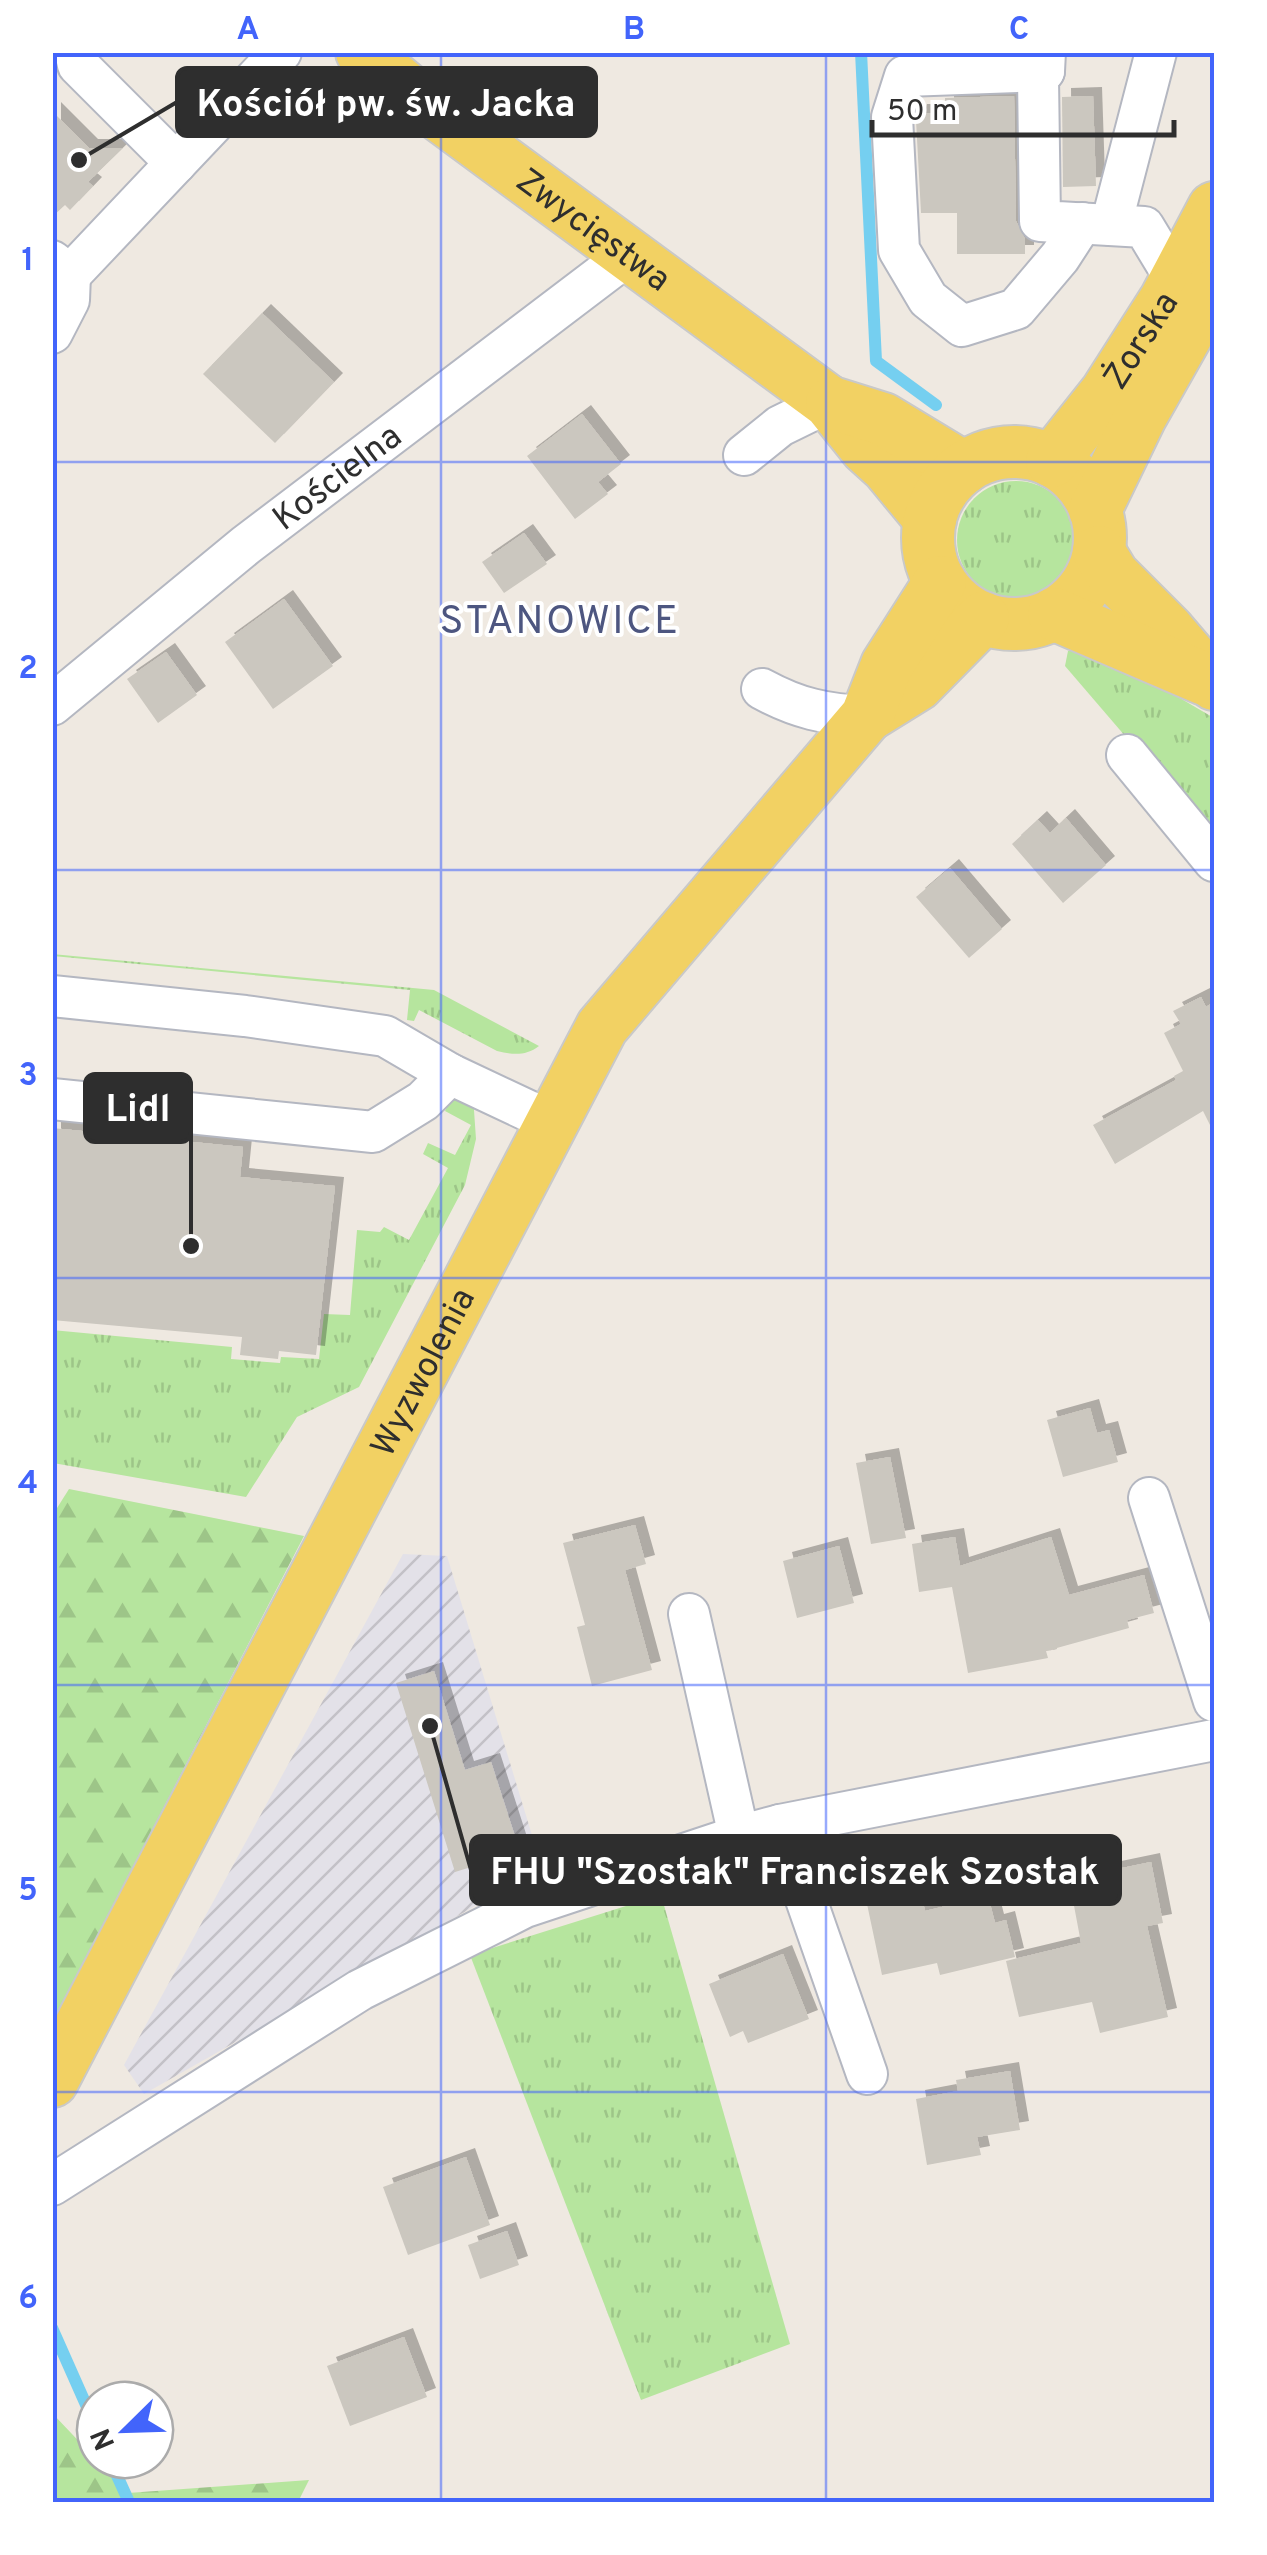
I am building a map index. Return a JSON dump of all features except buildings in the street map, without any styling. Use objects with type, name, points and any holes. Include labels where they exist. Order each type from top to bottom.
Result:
[{"type":"main road","name":"Zwycięstwa","points":[[362,52],[431,109],[829,402],[930,518]]},
{"type":"main road","name":"Żorska","points":[[1097,531],[1195,283],[1214,208]]},
{"type":"main road","name":"Żorska","points":[[1052,461],[1195,283]]},
{"type":"main road","name":"Zwycięstwa","points":[[829,402],[883,419],[964,468]]},
{"type":"main road","points":[[1097,531],[1084,588],[1054,614],[1013,624],[983,618],[952,597],[940,582],[930,551],[930,518],[937,499],[964,468],[992,454],[1022,452],[1052,461],[1085,490],[1113,575],[1168,630],[1212,683]]},
{"type":"main road","name":"Wyzwolenia","points":[[52,2081],[602,1027],[866,716],[888,665],[940,582]]},
{"type":"main road","points":[[1054,614],[1212,683]]},
{"type":"main road","name":"Wyzwolenia","points":[[866,716],[917,685],[983,618]]},
{"type":"street","points":[[75,52],[78,64],[176,163]]},
{"type":"street","points":[[52,333],[68,300],[61,268],[176,163],[280,52]]},
{"type":"street","points":[[1156,52],[1096,224],[1060,257],[1016,309],[962,326],[928,299],[900,250],[892,117],[906,76],[1045,62],[1038,78],[1040,222],[1096,224],[1144,227],[1195,283]]},
{"type":"street","name":"Kościelna","points":[[52,704],[246,545],[628,255]]},
{"type":"street","points":[[744,454],[780,426],[829,402]]},
{"type":"street","points":[[762,689],[795,707],[866,716]]},
{"type":"street","points":[[1127,755],[1214,860]]},
{"type":"street","points":[[52,996],[245,1016],[385,1036],[450,1074],[552,1122]]},
{"type":"street","points":[[52,1099],[373,1132],[423,1101],[450,1074]]},
{"type":"street","points":[[1149,1498],[1214,1701]]},
{"type":"street","points":[[689,1614],[740,1836]]},
{"type":"street","points":[[52,2185],[377,1982],[525,1906],[780,1825],[1214,1740]]},
{"type":"street","points":[[780,1825],[868,2074]]},
{"type":"shaded area","points":[[403,1554],[447,1556],[542,1868],[144,2094],[124,2065]]},
{"type":"green space","points":[[1016,481],[1039,485],[1058,498],[1071,517],[1075,540],[1071,563],[1058,582],[1039,595],[1016,599],[993,595],[974,582],[961,563],[957,540],[961,517],[974,498],[993,485]]},
{"type":"green space","points":[[1096,649],[1214,718],[1214,825],[1168,786],[1065,666],[1068,651]]},
{"type":"green space","points":[[52,954],[434,990],[539,1046],[524,1053],[497,1051],[419,1010],[414,1021],[407,1020],[410,990]]},
{"type":"green space","points":[[460,1094],[473,1096],[476,1139],[465,1185],[359,1387],[297,1417],[246,1497],[53,1463],[52,1330],[232,1347],[231,1359],[280,1363],[281,1357],[319,1359],[324,1314],[350,1315],[357,1230],[380,1232],[384,1227],[409,1240],[448,1168],[423,1154],[428,1143],[455,1155],[471,1125],[445,1111],[451,1099]]},
{"type":"green space","points":[[69,1489],[304,1536],[53,2022],[52,1516]]},
{"type":"green space","points":[[661,1895],[790,2344],[641,2400],[470,1955]]},
{"type":"green space","points":[[53,2414],[75,2437],[75,2480],[116,2480],[128,2493],[309,2480],[298,2502],[53,2502]]},
{"type":"waterway","points":[[861,52],[876,361],[936,405]]},
{"type":"waterway","points":[[52,2328],[75,2380]]},
{"type":"waterway","points":[[119,2480],[129,2502]]},
{"type":"place","name":"Kościół pw. św. Jacka","points":[[79,160]]},
{"type":"place","name":"Lidl","points":[[191,1246]]},
{"type":"place","name":"FHU \"Szostak\" Franciszek Szostak","points":[[430,1726]]},
{"type":"district","name":"STANOWICE","points":[[560,619]]}]
